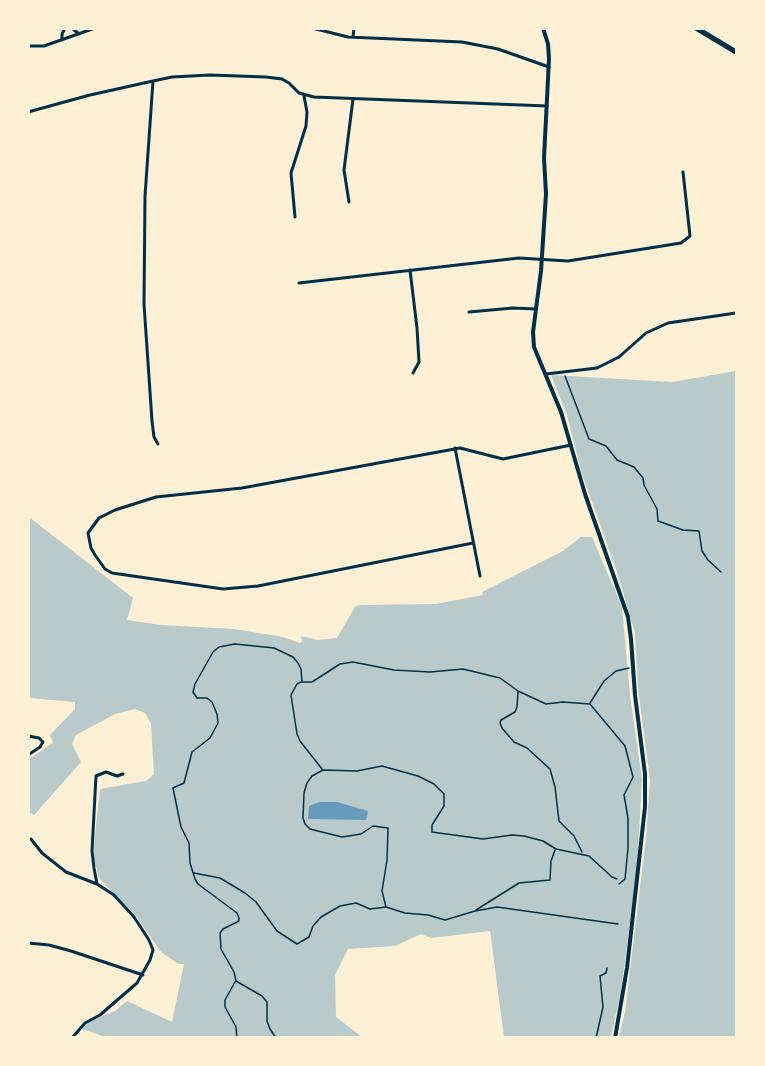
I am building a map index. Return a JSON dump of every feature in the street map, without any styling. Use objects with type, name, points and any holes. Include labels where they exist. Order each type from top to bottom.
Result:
[{"type":"highway","points":[[696,28],[736,52]]},
{"type":"street","points":[[63,40],[62,34],[65,28]]},
{"type":"street","points":[[72,28],[79,34]]},
{"type":"street","points":[[28,46],[44,46],[95,28]]},
{"type":"street","points":[[312,28],[353,37],[462,42],[498,49],[549,67]]},
{"type":"street","points":[[353,37],[354,28]]},
{"type":"street","points":[[543,28],[548,44],[549,67],[544,157],[546,194],[542,260],[533,332],[534,347],[561,412],[589,505],[628,617],[646,791],[627,968],[615,1038]]},
{"type":"street","points":[[28,112],[90,95],[172,77],[210,75],[266,77],[289,83],[304,96],[547,106]]},
{"type":"street","points":[[153,81],[145,196],[144,294],[152,421],[154,437],[158,444]]},
{"type":"street","points":[[295,217],[291,173],[306,126],[307,112],[304,96]]},
{"type":"street","points":[[349,202],[344,170],[353,99]]},
{"type":"street","points":[[300,283],[519,258],[568,261],[685,241],[690,236],[683,172]]},
{"type":"street","points":[[410,270],[419,362],[413,373]]},
{"type":"street","points":[[469,312],[513,308],[536,309]]},
{"type":"street","points":[[546,375],[597,368],[619,357],[646,333],[661,325],[736,313]]},
{"type":"street","points":[[473,543],[258,586],[223,589],[112,573],[105,569],[91,548],[88,532],[99,518],[142,500],[156,497],[242,488],[455,448],[503,459],[571,446]]},
{"type":"street","points":[[455,448],[480,576]]},
{"type":"street","points":[[28,736],[39,738],[43,742],[40,747],[28,754]]},
{"type":"street","points":[[97,884],[92,851],[96,776],[106,772],[117,776],[123,774]]},
{"type":"street","points":[[31,839],[42,854],[66,872],[97,884],[114,895],[134,917],[153,950],[143,975],[137,983],[100,1015],[85,1023],[72,1038]]},
{"type":"street","points":[[28,943],[49,945],[71,951],[143,975]]},
{"type":"path","points":[[563,373],[589,439],[606,446],[617,460],[634,467],[643,478],[644,485],[657,508],[658,521],[683,530],[699,531],[702,551],[721,572]]},
{"type":"path","points":[[237,1038],[236,1027],[225,1012],[225,1000],[236,981],[234,972],[221,949],[219,937],[223,929],[239,921],[237,913],[198,884],[190,863],[189,843],[181,827],[173,788],[184,783],[192,752],[210,738],[218,723],[212,702],[207,698],[197,698],[193,692],[208,660],[219,647],[235,644],[274,648],[293,657],[298,663],[302,682]]},
{"type":"path","points":[[323,770],[297,734],[291,695],[297,684],[312,682],[340,664],[353,662],[394,670],[430,672],[463,669],[500,678],[518,691],[546,704],[563,702],[590,704],[625,746],[633,777],[624,795],[628,818],[628,848],[625,879],[619,884]]},
{"type":"path","points":[[590,704],[604,681],[616,671],[633,667]]},
{"type":"path","points":[[518,691],[515,712],[501,720],[502,728],[514,742],[527,748],[550,769],[554,778],[559,821],[573,836],[582,854]]},
{"type":"path","points":[[386,908],[382,891],[387,860],[388,828],[373,826],[361,834],[342,837],[316,831],[305,824],[304,793],[307,783],[312,776],[323,770],[357,771],[382,766],[402,770],[434,784],[444,794],[445,801],[432,825],[432,832],[483,839],[512,835],[543,841],[556,849],[582,854],[592,859],[617,879]]},
{"type":"path","points":[[475,910],[519,883],[550,880],[551,861],[556,849]]},
{"type":"path","points":[[193,873],[220,879],[245,893],[256,902],[277,931],[297,944],[309,937],[313,926],[321,917],[340,906],[356,903],[370,909],[386,908],[445,920],[475,910],[497,907],[618,924]]},
{"type":"path","points":[[596,1038],[603,1007],[600,976],[606,973],[607,968]]},
{"type":"path","points":[[236,981],[262,996],[267,1002],[267,1021],[276,1038]]},
{"type":"shaded area","points":[[736,371],[736,1037],[619,1037],[625,1012],[646,838],[650,780],[638,688],[635,633],[618,575],[582,474],[567,415],[551,375],[672,382]]},
{"type":"shaded area","points":[[29,517],[133,598],[127,620],[161,625],[234,629],[283,637],[300,643],[301,636],[318,640],[337,638],[355,607],[360,605],[436,604],[483,595],[482,592],[563,551],[581,537],[592,537],[622,607],[630,695],[642,779],[637,870],[621,990],[611,1037],[504,1037],[490,931],[431,938],[421,934],[395,946],[348,949],[335,975],[336,1017],[362,1037],[108,1038],[82,1029],[90,1021],[115,1011],[127,1001],[172,1022],[184,964],[178,964],[160,951],[137,917],[99,878],[94,858],[100,789],[146,781],[154,774],[151,724],[145,713],[135,709],[115,714],[76,735],[72,744],[81,762],[34,815],[29,812],[29,759],[53,743],[50,735],[75,709],[75,702],[29,698]]},
{"type":"water","points":[[320,802],[337,802],[368,811],[366,820],[308,819],[309,806]]}]
